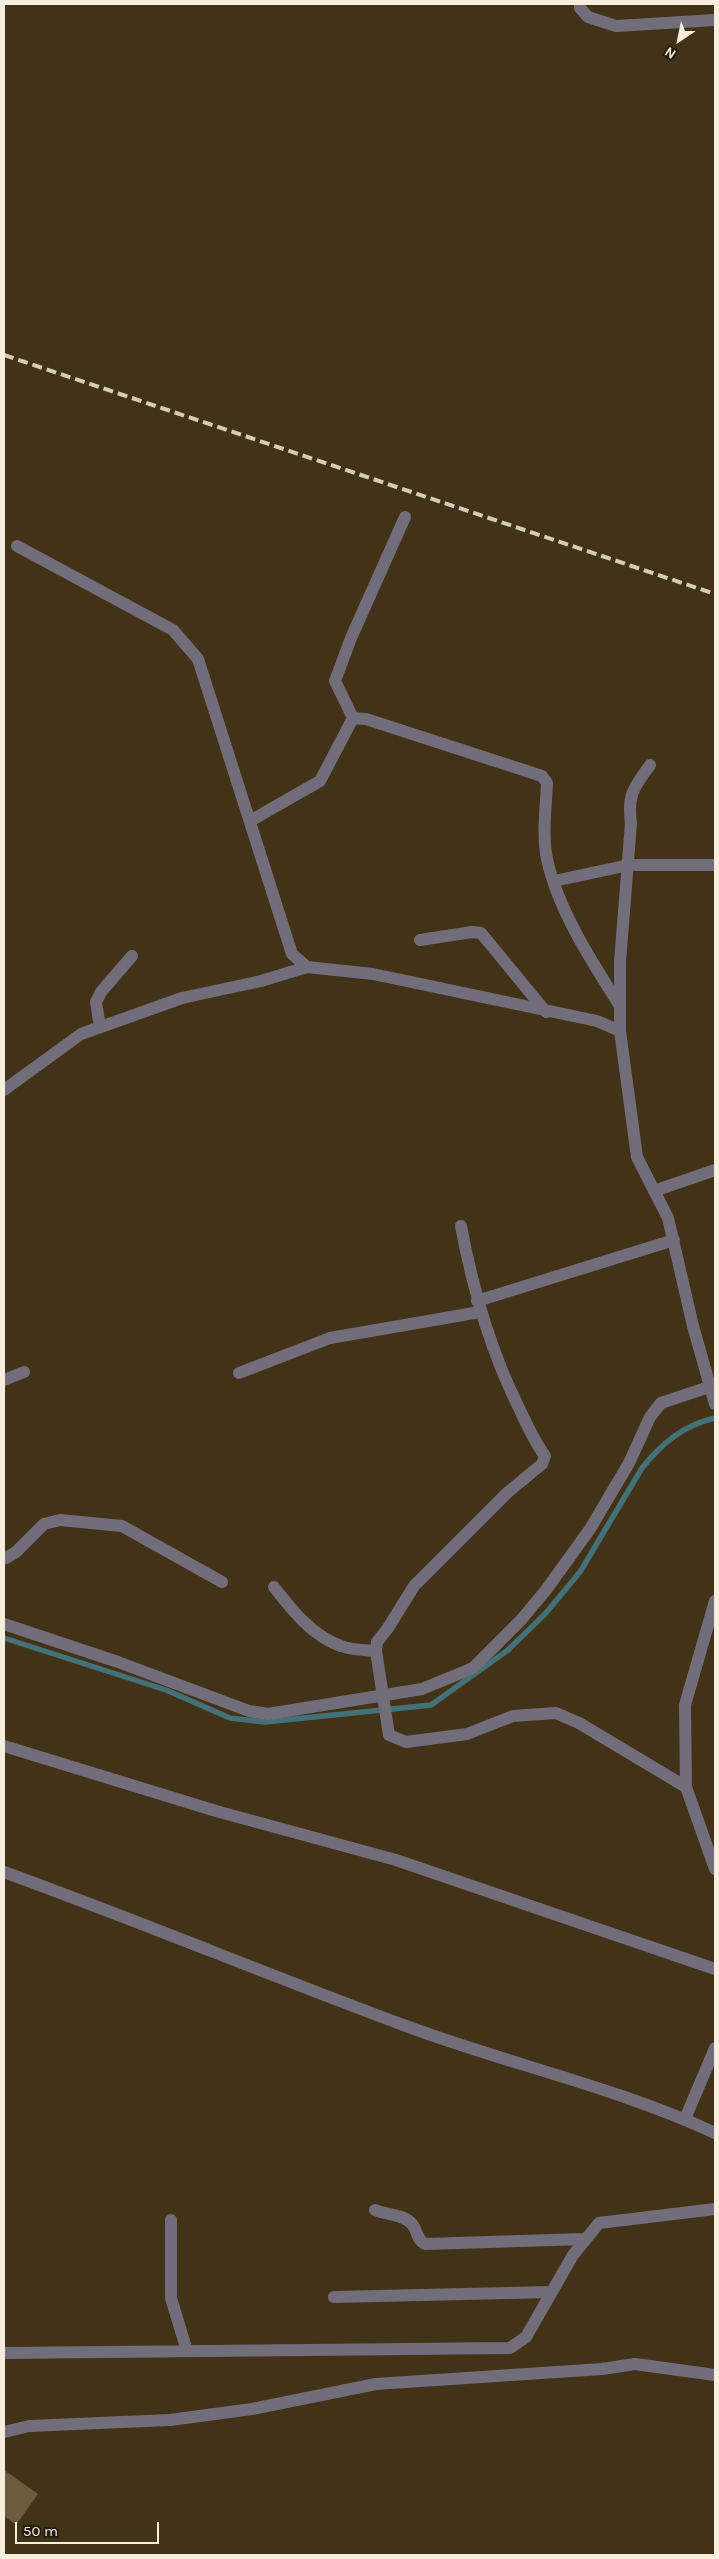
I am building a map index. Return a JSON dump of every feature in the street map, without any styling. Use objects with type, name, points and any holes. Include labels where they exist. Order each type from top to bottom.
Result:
[{"type":"street","points":[[580,4],[580,8],[588,17],[616,26],[715,20]]},
{"type":"street","points":[[353,718],[335,682],[351,638],[404,517]]},
{"type":"street","points":[[18,546],[173,630],[198,659],[292,954],[307,967]]},
{"type":"street","points":[[250,820],[320,781],[353,718]]},
{"type":"street","points":[[353,718],[366,719],[542,776],[547,783],[546,857],[554,881],[573,928],[620,1006]]},
{"type":"street","points":[[650,765],[632,790],[629,807],[631,823],[629,865],[620,962],[620,1031],[637,1157],[668,1218],[715,1403]]},
{"type":"street","points":[[554,881],[629,865],[715,865]]},
{"type":"street","points":[[420,940],[472,932],[481,933],[546,1012]]},
{"type":"street","points":[[100,1026],[96,1002],[132,956]]},
{"type":"street","points":[[4,1090],[76,1037],[100,1026],[182,998],[261,981],[307,967],[373,974],[597,1022],[620,1031]]},
{"type":"street","points":[[654,1191],[715,1170]]},
{"type":"street","points":[[460,1226],[479,1307],[500,1371],[535,1442],[545,1456],[542,1464],[508,1493],[414,1586],[377,1642],[376,1651],[389,1735],[406,1742],[466,1734],[513,1716],[556,1713],[579,1723],[686,1787]]},
{"type":"street","points":[[239,1374],[330,1338],[479,1307],[674,1240]]},
{"type":"street","points":[[4,1380],[24,1372]]},
{"type":"street","points":[[4,1624],[118,1662],[249,1711],[268,1714],[383,1699],[422,1689],[473,1668],[491,1651],[546,1590],[590,1529],[629,1464],[650,1417],[661,1403],[712,1387]]},
{"type":"street","points":[[4,1557],[16,1552],[44,1524],[60,1520],[122,1526],[222,1582]]},
{"type":"street","points":[[274,1587],[296,1615],[326,1639],[342,1647],[376,1651]]},
{"type":"street","points":[[715,1601],[684,1705],[686,1787],[715,1869]]},
{"type":"street","points":[[4,1746],[216,1812],[396,1860],[715,1969]]},
{"type":"street","points":[[4,1872],[99,1906],[407,2026],[685,2119],[715,2132]]},
{"type":"street","points":[[685,2119],[715,2048]]},
{"type":"street","points":[[4,2353],[510,2348],[526,2337],[584,2239],[599,2223],[715,2209]]},
{"type":"street","points":[[375,2210],[401,2217],[412,2223],[419,2240],[425,2244],[584,2239]]},
{"type":"street","points":[[172,2220],[171,2298],[187,2351]]},
{"type":"street","points":[[334,2297],[552,2292]]},
{"type":"street","points":[[4,2432],[29,2426],[170,2420],[252,2409],[376,2384],[602,2370],[635,2364],[715,2375]]},
{"type":"building","points":[[4,2470],[38,2494],[16,2525],[4,2516]]},
{"type":"waterway","points":[[4,1638],[166,1690],[230,1718],[265,1722],[431,1705],[508,1650],[545,1614],[580,1572],[642,1468],[657,1451],[684,1430],[715,1418]]},
{"type":"railway","points":[[4,355],[715,594]]}]
